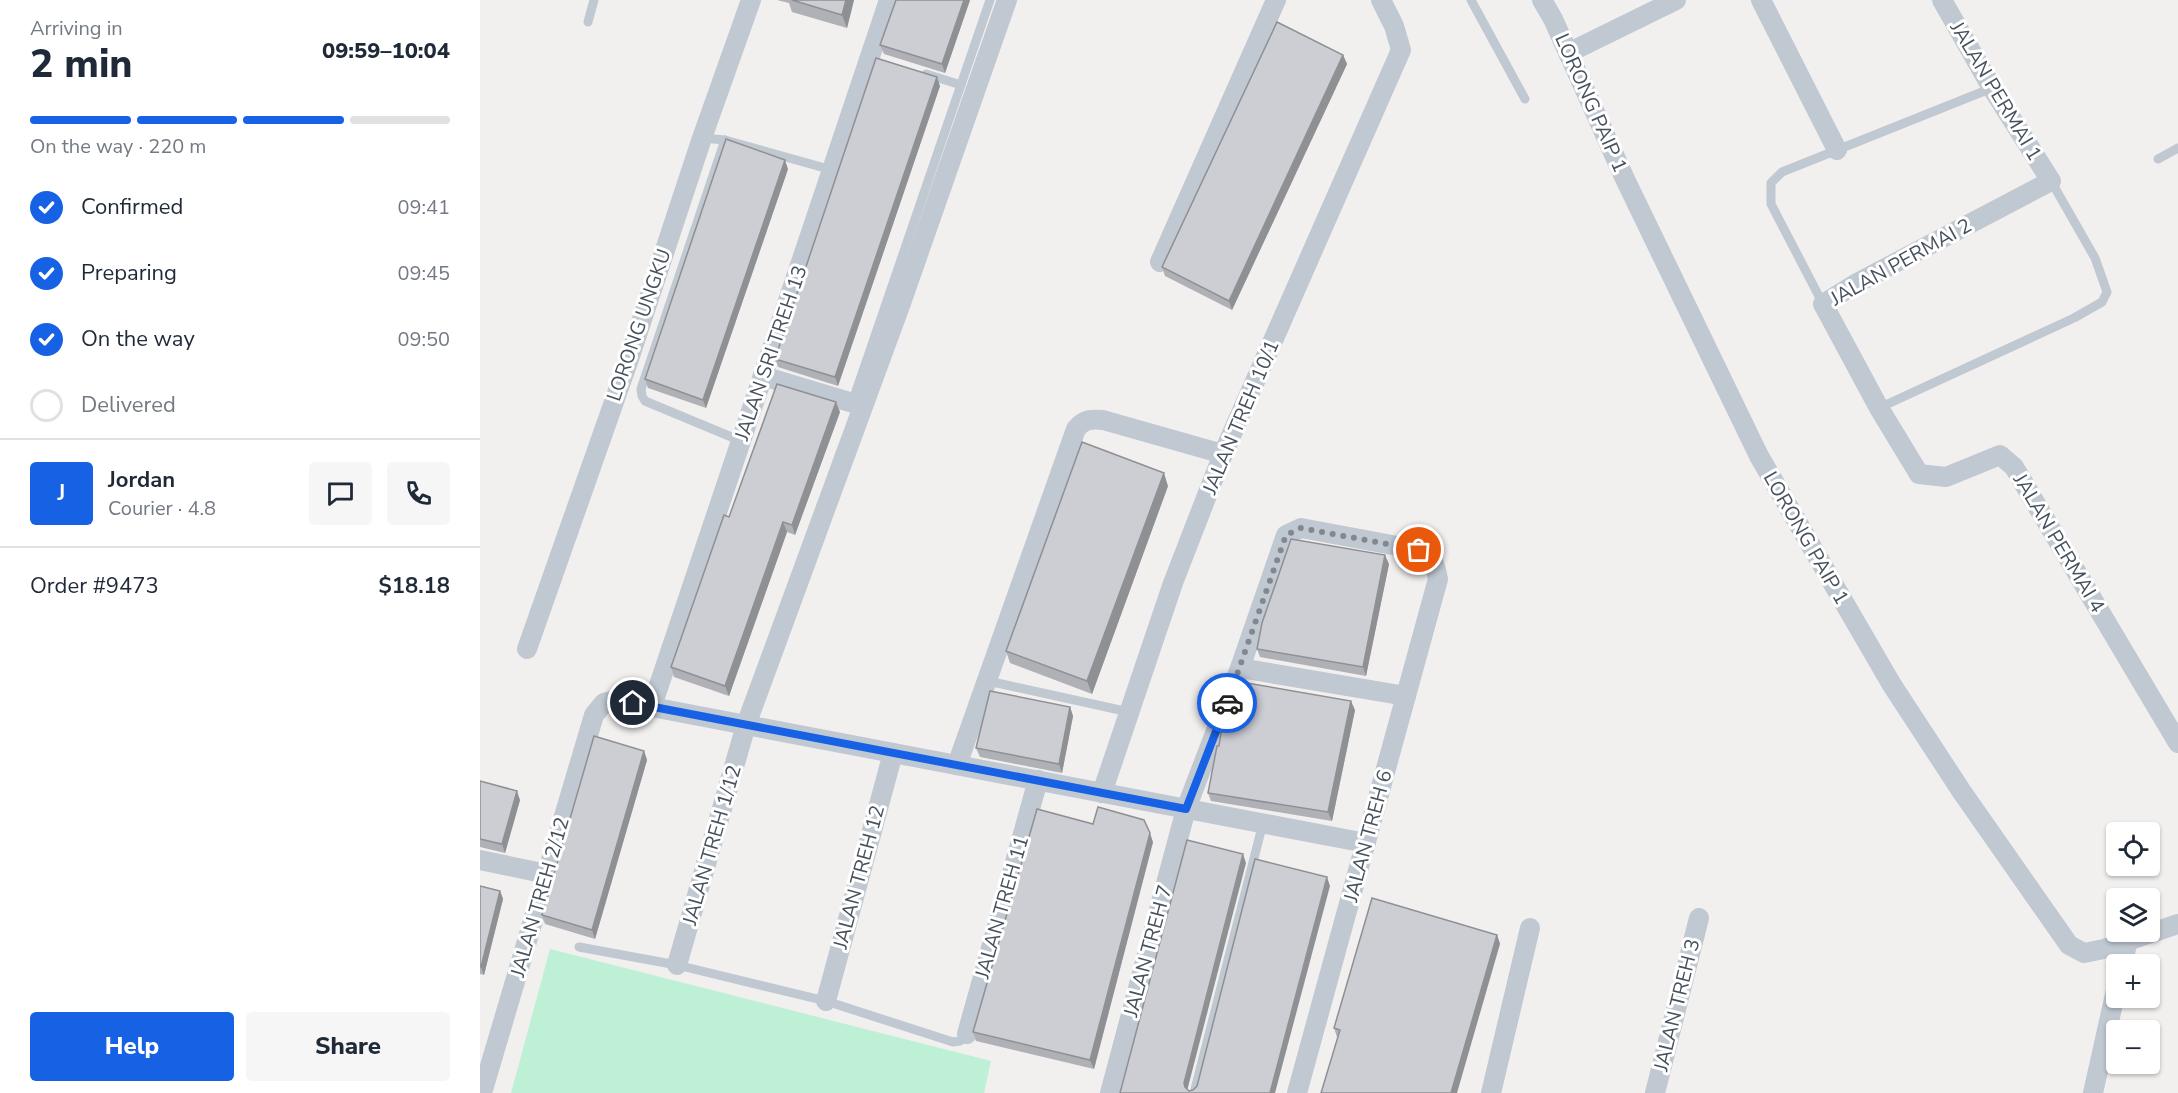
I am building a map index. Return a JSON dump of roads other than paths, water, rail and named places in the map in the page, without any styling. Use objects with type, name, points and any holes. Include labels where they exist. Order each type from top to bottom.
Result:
[{"type":"street","name":"LORONG UNGKU","points":[[527,650],[751,0]]},
{"type":"street","name":"JALAN SRI TREH 13","points":[[652,706],[832,170],[876,59],[889,0]]},
{"type":"street","name":"JALAN TREH 1/12","points":[[677,965],[746,724],[858,405],[1007,0]]},
{"type":"street","points":[[1160,262],[1276,0]]},
{"type":"street","name":"JALAN TREH 10/1","points":[[1102,793],[1173,583],[1223,454],[1401,50],[1394,26],[1381,0]]},
{"type":"street","name":"LORONG PAIP 1","points":[[1542,0],[1625,179],[1759,456],[1892,685],[1962,792],[2069,945],[2084,952],[2104,949],[2125,942]]},
{"type":"street","points":[[1568,53],[1676,0]]},
{"type":"street","points":[[1761,0],[1838,150]]},
{"type":"street","name":"JALAN PERMAI 1","points":[[1942,0],[1992,88],[2051,181]]},
{"type":"street","name":"JALAN PERMAI 2","points":[[1880,408],[1823,304],[1857,283],[2051,181]]},
{"type":"street","points":[[763,376],[858,405]]},
{"type":"street","name":"JALAN PERMAI 4","points":[[1880,408],[1919,474],[1946,477],[2000,455],[2014,467],[2178,743]]},
{"type":"street","points":[[957,765],[1076,429],[1081,422],[1090,419],[1103,420],[1223,454]]},
{"type":"street","name":"JALAN TREH 7","points":[[1110,1093],[1186,809],[1240,668],[1286,535],[1301,528],[1419,550],[1432,558],[1438,579]]},
{"type":"street","name":"JALAN TREH 6","points":[[1297,1093],[1438,579]]},
{"type":"street","points":[[1240,668],[1406,696]]},
{"type":"street","name":"JALAN TREH 2/12","points":[[482,1093],[594,715],[604,703],[615,700],[652,706]]},
{"type":"street","points":[[652,706],[1366,843]]},
{"type":"street","name":"JALAN TREH 12","points":[[826,1000],[893,753]]},
{"type":"street","name":"JALAN TREH 11","points":[[967,1034],[1038,780]]},
{"type":"street","points":[[480,860],[547,874]]},
{"type":"street","name":"JALAN TREH 3","points":[[1655,1093],[1699,918]]},
{"type":"street","name":"LORONG PAIP 1","points":[[2160,930],[2178,924]]},
{"type":"street","points":[[1491,1093],[1530,928]]},
{"type":"street","points":[[2093,1093],[2112,1008]]},
{"type":"lane","points":[[588,22],[594,0]]},
{"type":"lane","points":[[858,405],[990,0]]},
{"type":"lane","points":[[1471,0],[1525,99]]},
{"type":"lane","points":[[915,71],[961,85]]},
{"type":"lane","points":[[1823,304],[1771,204],[1771,183],[1782,172],[1992,88]]},
{"type":"lane","points":[[702,138],[725,140],[832,170]]},
{"type":"lane","points":[[725,140],[641,389],[645,400],[741,441]]},
{"type":"lane","points":[[2158,159],[2178,148]]},
{"type":"lane","points":[[1880,408],[2074,318],[2102,302],[2107,292],[2095,258],[2051,181]]},
{"type":"lane","points":[[988,681],[1129,712]]},
{"type":"lane","points":[[1194,1093],[1263,824]]},
{"type":"lane","points":[[579,947],[677,965],[826,1000],[953,1042],[960,1041],[967,1034]]}]
